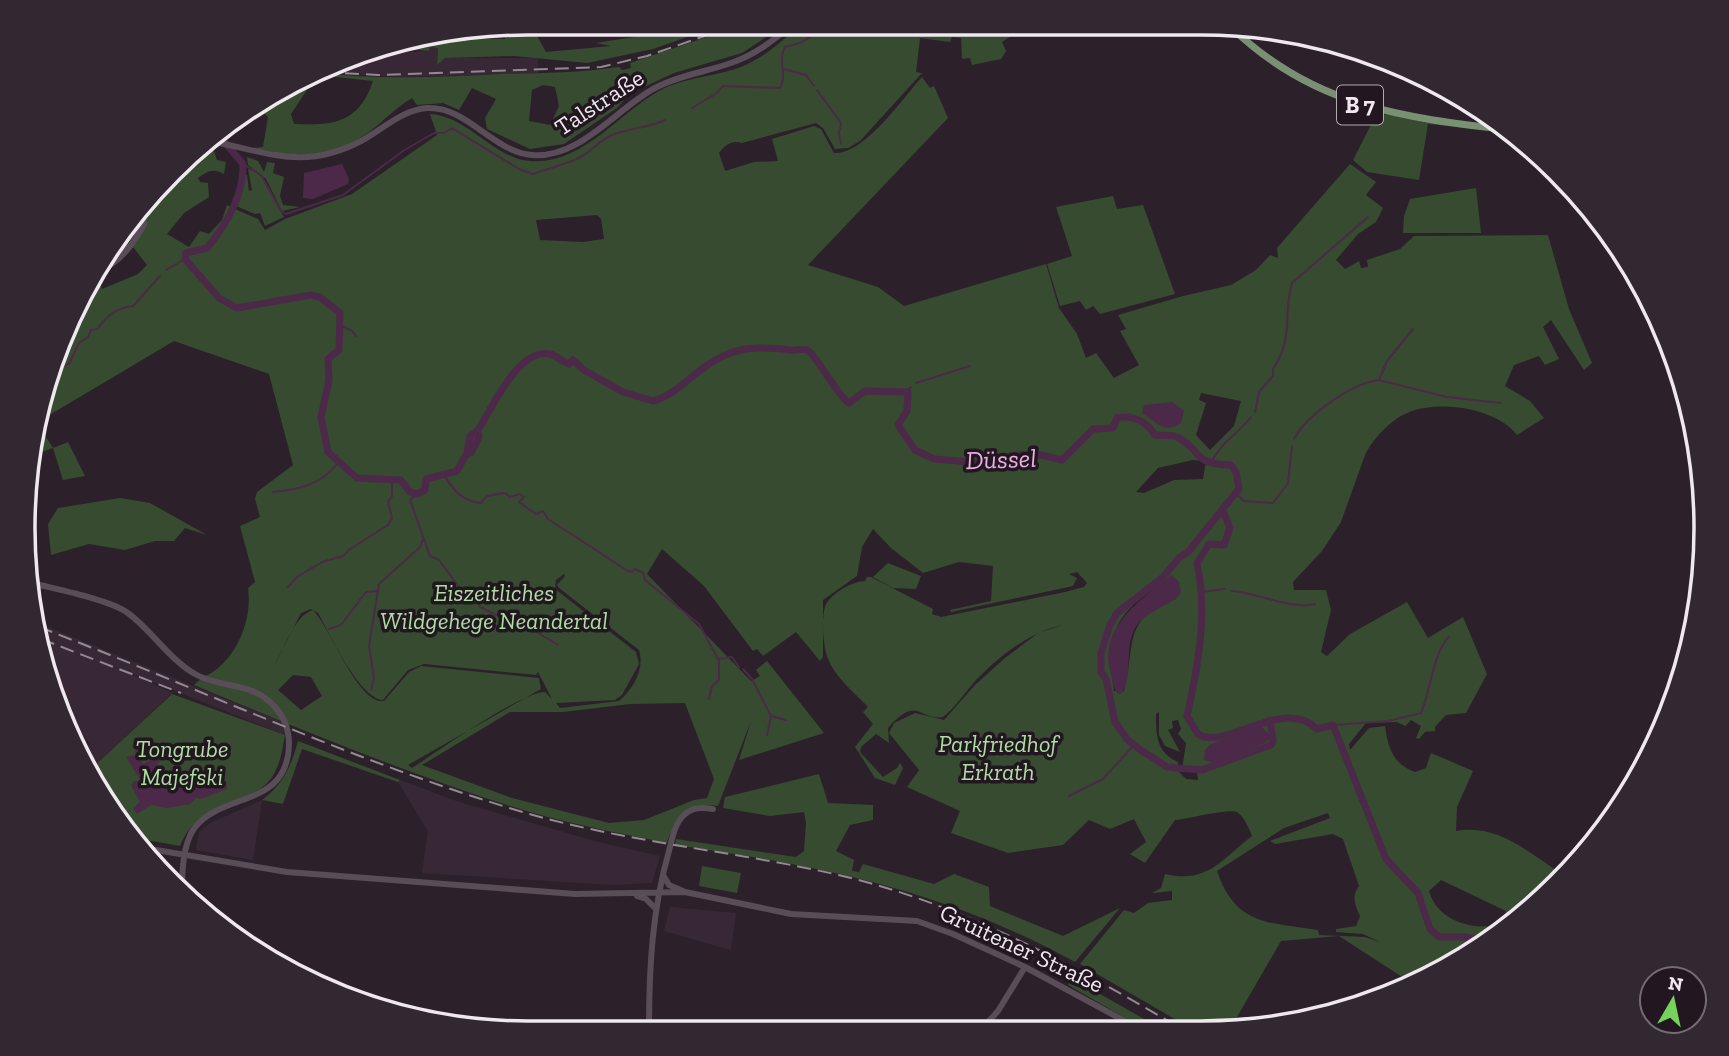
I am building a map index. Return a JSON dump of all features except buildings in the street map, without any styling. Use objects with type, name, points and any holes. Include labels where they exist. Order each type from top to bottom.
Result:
[{"type":"main road","name":"Talstraße","points":[[220,144],[277,158],[320,157],[359,142],[401,116],[434,108],[454,115],[513,150],[545,155],[574,145],[656,88],[743,59],[777,35]]},
{"type":"main road","name":"B 7","points":[[1242,37],[1266,58],[1305,82],[1356,104],[1407,116],[1487,127]]},
{"type":"main road","points":[[113,262],[119,259],[140,232],[142,222]]},
{"type":"main road","points":[[38,585],[127,612],[187,670],[214,682],[256,692],[268,700],[284,720],[288,732],[288,756],[276,780],[264,791],[198,824],[190,836],[183,881]]},
{"type":"main road","points":[[649,1021],[655,908],[663,875],[680,820],[697,808],[713,809]]},
{"type":"main road","name":"Gruitener Straße","points":[[155,850],[287,872],[460,883],[575,894],[685,892],[791,914],[917,921],[945,930],[1025,967],[1125,1021]]},
{"type":"main road","points":[[663,875],[669,885],[685,892]]},
{"type":"main road","points":[[633,894],[646,899],[655,908]]},
{"type":"main road","points":[[989,1021],[1025,967]]},
{"type":"shaded area","points":[[429,47],[438,48],[437,64],[445,58],[538,58],[538,73],[402,77],[337,74],[400,52],[418,52]]},
{"type":"shaded area","points":[[342,164],[349,179],[348,184],[313,199],[303,198],[304,173]]},
{"type":"shaded area","points":[[1172,402],[1184,411],[1181,423],[1170,428],[1161,426],[1142,413],[1144,405]]},
{"type":"shaded area","points":[[1172,575],[1179,582],[1181,593],[1150,613],[1134,630],[1127,680],[1121,694],[1118,694],[1113,685],[1108,658],[1116,629],[1136,605]]},
{"type":"shaded area","points":[[44,626],[282,722],[285,735],[110,665],[172,693],[96,764],[87,748],[90,744],[80,732],[61,686]]},
{"type":"shaded area","points":[[1261,726],[1271,737],[1267,742],[1214,763],[1204,760],[1205,750],[1211,744]]},
{"type":"shaded area","points":[[144,749],[139,757],[143,764],[158,757],[160,761],[157,764],[160,767],[187,781],[216,777],[226,781],[227,789],[201,799],[196,798],[190,804],[167,808],[151,805],[137,814],[133,808],[140,802],[131,785],[134,781],[141,781],[126,757],[136,755],[135,750]]},
{"type":"shaded area","points":[[400,780],[459,802],[598,842],[660,856],[652,883],[613,885],[422,873],[428,831],[398,782]]},
{"type":"shaded area","points":[[262,800],[253,860],[196,850],[199,832],[210,823]]},
{"type":"shaded area","points":[[670,907],[736,913],[731,950],[664,931]]},
{"type":"green space","points":[[516,35],[537,36],[546,52],[611,46],[596,43],[646,35],[693,35],[653,49],[587,63],[514,56],[445,58],[437,65],[438,48],[430,47],[429,51],[410,49],[464,39],[505,39],[505,36]]},
{"type":"green space","points":[[713,35],[769,35],[742,53],[674,73],[631,93],[617,108],[564,144],[530,149],[487,129],[485,118],[496,99],[472,88],[459,110],[443,103],[417,105],[412,98],[355,141],[327,152],[285,154],[254,148],[263,147],[268,117],[263,112],[309,86],[291,114],[294,124],[321,124],[352,114],[367,95],[373,81],[331,76],[336,74],[433,77],[631,68],[630,63]],"holes":[[[543,85],[555,87],[559,106],[550,125],[529,121],[532,90]]]},
{"type":"green space","points":[[789,35],[1013,35],[1002,42],[1006,51],[1001,59],[972,65],[970,58],[962,59],[961,38],[952,37],[950,42],[920,38],[916,72],[922,73],[860,141],[848,148],[835,149],[823,128],[816,123],[742,143],[732,142],[719,153],[725,171],[754,162],[778,161],[772,139],[814,126],[821,129],[834,153],[846,151],[870,136],[922,77],[930,88],[934,86],[948,118],[808,265],[878,287],[904,306],[1046,264],[1059,308],[1077,334],[1086,358],[1096,353],[1114,378],[1139,365],[1120,331],[1126,329],[1118,315],[1231,285],[1256,270],[1270,255],[1278,258],[1277,248],[1350,164],[1376,182],[1366,195],[1383,208],[1376,222],[1358,234],[1336,260],[1345,269],[1359,261],[1361,268],[1368,267],[1367,260],[1400,249],[1414,236],[1548,235],[1569,309],[1592,363],[1584,370],[1551,320],[1543,327],[1559,359],[1545,365],[1539,356],[1514,365],[1505,386],[1530,401],[1544,418],[1517,435],[1497,419],[1469,409],[1453,407],[1438,406],[1412,411],[1391,423],[1365,455],[1341,522],[1322,551],[1293,582],[1294,590],[1326,590],[1331,610],[1321,652],[1327,656],[1350,634],[1407,602],[1428,638],[1463,617],[1487,674],[1466,713],[1446,715],[1435,727],[1435,731],[1425,732],[1419,739],[1416,738],[1421,726],[1411,720],[1405,726],[1397,722],[1366,723],[1349,744],[1350,750],[1369,728],[1385,726],[1393,754],[1401,765],[1408,769],[1415,772],[1426,768],[1431,753],[1473,771],[1457,807],[1456,831],[1484,831],[1497,835],[1557,870],[1526,899],[1504,916],[1506,911],[1441,880],[1429,891],[1440,910],[1458,922],[1492,926],[1448,955],[1403,977],[1339,936],[1281,941],[1235,1020],[1178,1021],[1080,964],[1124,910],[1134,913],[1148,903],[1172,900],[1172,891],[1152,893],[1161,888],[1165,874],[1192,876],[1203,873],[1252,836],[1240,814],[1226,811],[1175,820],[1145,863],[1130,854],[1146,842],[1134,819],[1110,829],[1089,820],[1063,845],[1008,853],[951,833],[960,811],[907,787],[919,770],[889,733],[894,723],[915,713],[944,720],[975,685],[1036,634],[995,662],[943,717],[928,716],[918,711],[906,712],[888,728],[889,743],[876,734],[861,747],[860,752],[883,777],[900,763],[903,768],[895,785],[875,778],[855,747],[873,724],[863,712],[868,707],[832,667],[825,649],[823,628],[823,657],[820,661],[796,632],[763,656],[757,649],[753,651],[704,586],[662,549],[647,574],[751,681],[760,676],[756,670],[767,661],[824,733],[739,760],[751,721],[718,806],[698,806],[684,812],[674,825],[667,843],[546,817],[467,792],[194,685],[225,661],[243,632],[248,610],[248,588],[255,582],[240,526],[260,517],[255,499],[257,492],[293,465],[269,374],[174,341],[48,416],[73,339],[100,283],[102,289],[138,274],[147,265],[133,247],[146,225],[145,218],[157,203],[203,157],[214,151],[217,160],[226,162],[224,174],[211,171],[198,178],[200,182],[208,183],[209,197],[184,213],[167,234],[189,247],[200,231],[209,234],[222,220],[227,205],[231,207],[230,211],[235,209],[258,219],[265,230],[285,219],[352,194],[437,135],[430,114],[444,116],[456,122],[504,153],[530,161],[549,160],[583,147],[644,101],[669,86],[741,67]],"holes":[[[597,215],[601,219],[604,239],[583,242],[540,240],[536,220]],[[1201,393],[1241,401],[1234,426],[1210,450],[1196,435],[1206,403],[1199,400]],[[1193,460],[1206,461],[1203,479],[1174,480],[1144,493],[1136,492],[1158,468]],[[873,529],[891,548],[923,573],[959,562],[993,566],[991,601],[950,610],[951,612],[1073,586],[1077,578],[1069,574],[1077,572],[1087,583],[1084,587],[1065,592],[941,617],[932,614],[933,609],[867,577],[865,581],[848,586],[831,597],[825,607],[823,623],[823,600],[857,576],[862,547]],[[564,574],[557,585],[559,588],[639,650],[640,657],[639,671],[629,691],[619,701],[560,708],[556,703],[615,700],[622,695],[639,664],[636,652],[555,589],[556,580]],[[1155,588],[1176,599],[1158,606],[1146,615],[1139,625],[1131,648],[1124,691],[1114,691],[1112,644],[1115,632],[1129,609]],[[313,610],[318,613],[364,689],[383,700],[408,670],[424,664],[536,675],[538,672],[552,699],[545,692],[524,699],[541,689],[539,678],[421,666],[409,672],[384,701],[374,699],[364,691],[355,679]],[[313,610],[300,619],[292,631],[301,613]],[[293,675],[311,677],[322,696],[301,710],[278,690]],[[524,699],[469,730],[498,712]],[[685,703],[714,779],[707,798],[694,800],[644,820],[609,823],[512,798],[422,765],[510,712],[563,712],[630,704]],[[1159,712],[1159,735],[1165,746],[1180,752],[1168,730],[1173,728],[1172,721],[1178,720],[1181,729],[1178,734],[1186,743],[1182,770],[1197,771],[1198,780],[1186,779],[1177,770],[1178,762],[1161,748],[1156,729],[1156,714]],[[469,730],[412,768],[408,765]],[[1328,813],[1330,818],[1270,841],[1275,844],[1333,834],[1343,839],[1359,886],[1354,897],[1360,916],[1356,926],[1336,929],[1336,932],[1363,934],[1380,942],[1365,937],[1319,935],[1318,930],[1256,918],[1244,912],[1225,889],[1217,871],[1284,828]]]},
{"type":"green space","points":[[1377,113],[1492,130],[1428,124],[1419,180],[1367,172],[1353,160]]},
{"type":"green space","points":[[247,157],[258,161],[264,172],[267,162],[275,163],[273,173],[284,177],[280,196],[283,205],[300,207],[282,211],[266,179],[248,165]]},
{"type":"green space","points":[[248,169],[266,182],[284,217],[265,226],[260,213],[255,214],[236,206],[244,175],[247,175],[249,191],[252,190]]},
{"type":"green space","points":[[1476,188],[1481,233],[1403,233],[1404,216],[1410,199]]},
{"type":"green space","points":[[1113,196],[1117,209],[1143,205],[1175,294],[1100,314],[1093,306],[1086,310],[1080,301],[1060,306],[1047,264],[1072,256],[1056,207]]},
{"type":"green space","points":[[44,433],[53,448],[41,452]]},
{"type":"green space","points":[[68,442],[85,476],[63,480],[53,448]]},
{"type":"green space","points":[[120,498],[150,503],[207,535],[185,528],[174,541],[155,541],[125,550],[89,544],[51,555],[48,524],[58,508]]},
{"type":"green space","points":[[888,563],[921,576],[916,589],[893,588],[873,577]]},
{"type":"green space","name":"Tongrube Majefski","points":[[172,694],[285,735],[279,762],[270,780],[253,793],[207,814],[188,832],[180,846],[147,840],[118,802],[96,764]]},
{"type":"green space","points":[[298,741],[400,780],[398,782],[302,749],[283,804],[262,800],[276,788],[285,774]]},
{"type":"green space","points":[[819,774],[828,803],[873,805],[873,820],[850,825],[836,851],[854,860],[852,871],[859,872],[863,864],[934,884],[954,874],[989,887],[990,906],[1063,936],[1120,908],[1075,962],[977,916],[881,884],[781,862],[675,845],[676,839],[796,857],[804,851],[804,812],[770,816],[723,808],[725,797]]},
{"type":"green space","points":[[702,866],[741,873],[737,893],[699,886]]},
{"type":"green space","points":[[1072,978],[1148,1021],[1131,1021],[1068,985]]},
{"type":"waterway","points":[[692,108],[717,93],[723,86],[780,88],[785,47],[800,43],[813,35]]},
{"type":"waterway","points":[[784,69],[806,75],[814,86]]},
{"type":"waterway","points":[[817,90],[841,123],[841,144]]},
{"type":"waterway","points":[[243,164],[261,175],[281,211],[286,214],[343,195],[403,151],[434,133],[444,133],[452,128],[519,169],[533,174],[575,160],[612,135],[665,120]]},
{"type":"waterway","name":"Düssel","points":[[223,141],[243,164],[237,199],[227,220],[207,248],[186,253],[185,259],[219,298],[237,308],[311,295],[320,297],[340,313],[339,350],[328,359],[329,380],[321,417],[328,452],[357,478],[401,480],[410,492],[417,494],[425,490],[426,479],[457,471],[467,453],[471,453],[479,437],[478,430],[517,369],[527,360],[550,354],[569,364],[573,360],[584,370],[623,392],[653,401],[669,394],[717,359],[739,350],[805,349],[849,403],[865,391],[908,392],[907,411],[898,425],[915,450],[934,459],[984,463],[1016,455],[1036,454],[1062,460],[1093,429],[1113,428],[1117,418],[1134,418],[1148,426],[1155,435],[1177,437],[1209,462],[1231,465],[1236,472],[1239,489],[1188,552],[1180,557],[1163,577],[1117,613],[1110,625],[1101,653],[1101,672],[1106,679],[1115,722],[1127,739],[1167,767],[1202,770],[1271,745],[1273,741],[1270,720]]},
{"type":"waterway","points":[[1255,412],[1259,392],[1273,376],[1273,369],[1284,347],[1292,283],[1368,217]]},
{"type":"waterway","points":[[166,270],[185,259]]},
{"type":"waterway","points":[[63,366],[69,364],[79,343],[88,337],[91,330],[98,329],[104,320],[117,311],[133,306],[160,276]]},
{"type":"waterway","points":[[340,325],[350,330]]},
{"type":"waterway","points":[[1294,439],[1309,420],[1331,402],[1356,387],[1379,380],[1387,361],[1413,329]]},
{"type":"waterway","points":[[351,330],[356,336]]},
{"type":"waterway","points":[[916,383],[970,366]]},
{"type":"waterway","points":[[1379,380],[1447,397],[1501,403]]},
{"type":"waterway","name":"Düssel","points":[[906,391],[911,387]]},
{"type":"waterway","points":[[1211,463],[1219,450],[1251,417]]},
{"type":"waterway","points":[[467,453],[470,436],[478,430]]},
{"type":"waterway","points":[[1236,494],[1244,501],[1273,503],[1288,483],[1292,446]]},
{"type":"waterway","points":[[273,492],[309,485],[325,476],[338,463]]},
{"type":"waterway","points":[[443,474],[459,494],[474,502],[481,503],[487,496],[505,493],[510,497],[520,494],[524,497],[519,502],[536,514],[543,511],[548,519],[628,571],[635,569],[643,573],[645,580],[699,624],[718,659],[732,657],[739,667]]},
{"type":"waterway","points":[[288,587],[297,577],[322,562],[343,556],[388,525],[392,518],[388,502],[392,496],[392,478]]},
{"type":"waterway","points":[[417,494],[410,500],[430,556],[439,560],[461,590]]},
{"type":"waterway","name":"Düssel","points":[[1223,511],[1230,528],[1224,545],[1209,544],[1197,563],[1202,620],[1187,716],[1198,734],[1209,738],[1288,718],[1303,720],[1317,729],[1333,725],[1386,859],[1418,893],[1430,929],[1439,937],[1474,939]]},
{"type":"waterway","points":[[371,690],[374,678],[369,646],[379,584],[420,547],[423,539]]},
{"type":"waterway","points":[[1201,592],[1225,589]]},
{"type":"waterway","points":[[329,629],[341,625],[366,592],[377,591]]},
{"type":"waterway","points":[[1231,591],[1294,605],[1315,604]]},
{"type":"waterway","points":[[463,594],[496,615]]},
{"type":"waterway","points":[[499,616],[510,616],[558,645]]},
{"type":"waterway","points":[[1333,725],[1388,721],[1421,713],[1435,664],[1449,636]]},
{"type":"waterway","points":[[709,699],[712,686],[719,680],[719,660]]},
{"type":"waterway","points":[[743,669],[752,679],[771,716],[786,720]]},
{"type":"waterway","points":[[767,735],[771,716]]},
{"type":"waterway","points":[[1069,796],[1103,779],[1134,745]]},
{"type":"railway","points":[[339,73],[378,75],[601,67],[647,56],[707,35]]},
{"type":"railway","points":[[45,630],[346,751],[533,815],[611,833],[808,868],[893,890],[937,905],[1023,942],[1168,1021]]},
{"type":"railway","points":[[48,642],[181,693]]},
{"type":"park label","name":"Eiszeitliches Wildgehege Neandertal","points":[[494,606]]},
{"type":"park label","name":"Parkfriedhof Erkrath","points":[[998,757]]}]
